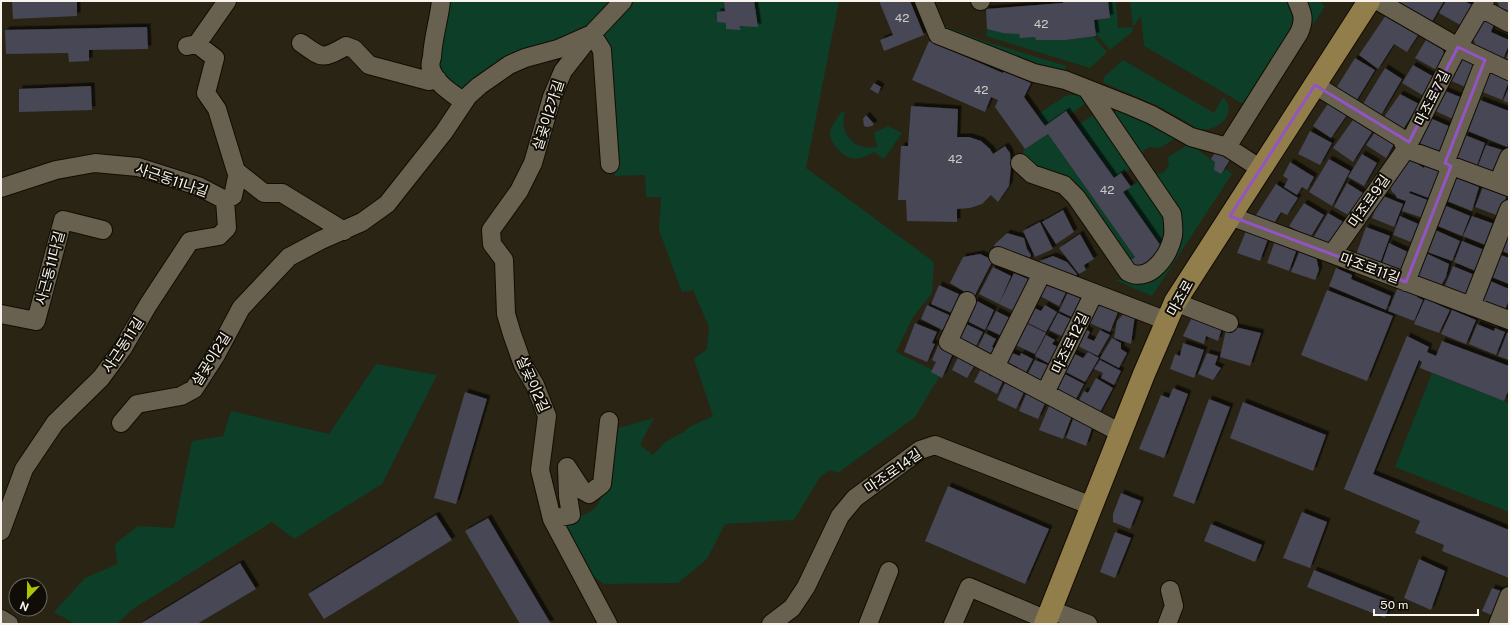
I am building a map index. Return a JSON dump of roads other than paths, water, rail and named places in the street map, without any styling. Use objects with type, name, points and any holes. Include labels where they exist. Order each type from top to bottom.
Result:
[{"type":"main road","name":"마조로","points":[[1048,618],[1171,311],[1230,216],[1369,1]]},
{"type":"street","points":[[226,1],[192,45],[215,58],[206,93],[217,109],[236,171],[264,193],[282,193],[344,231]]},
{"type":"street","points":[[441,1],[434,34],[431,68],[436,79],[464,102]]},
{"type":"street","name":"살곶이2가길","points":[[490,230],[519,191],[533,162],[552,97],[563,71],[592,34],[623,1]]},
{"type":"street","points":[[924,1],[938,35],[1034,73],[1066,80],[1152,115],[1191,138],[1227,147],[1261,169]]},
{"type":"street","points":[[1227,147],[1299,33],[1303,24],[1302,15],[1296,1]]},
{"type":"street","points":[[1378,1],[1458,47],[1509,71]]},
{"type":"street","points":[[1483,5],[1509,23]]},
{"type":"street","name":"마조로7길","points":[[1406,149],[1458,47],[1483,5]]},
{"type":"street","points":[[592,34],[602,50],[610,164]]},
{"type":"street","name":"살곶이2길","points":[[121,423],[137,404],[181,396],[194,389],[216,355],[241,308],[289,256],[362,222],[387,204],[444,132],[464,102],[479,86],[509,65],[525,58],[558,49],[592,34]]},
{"type":"street","points":[[300,43],[319,56],[331,55],[346,46],[354,49],[369,65],[429,82],[436,79]]},
{"type":"street","points":[[1406,282],[1485,60]]},
{"type":"street","points":[[1315,85],[1401,138],[1406,149],[1448,165],[1504,185],[1509,157]]},
{"type":"street","points":[[1020,163],[1032,174],[1064,185],[1076,198],[1128,272],[1134,276],[1142,274],[1160,264],[1168,251],[1173,236],[1174,225],[1172,214],[1087,89]]},
{"type":"street","name":"마조로9길","points":[[1332,254],[1406,149]]},
{"type":"street","name":"사근동11나길","points":[[1,188],[56,170],[95,163],[138,167],[198,186],[224,200]]},
{"type":"street","points":[[224,200],[233,196],[238,172]]},
{"type":"street","name":"사근동11길","points":[[1,531],[24,469],[55,423],[101,378],[123,348],[148,305],[190,241],[219,236],[227,228],[224,200]]},
{"type":"street","points":[[1471,306],[1509,209]]},
{"type":"street","name":"마조로11길","points":[[1230,216],[1509,320]]},
{"type":"street","name":"사근동11다길","points":[[1,314],[36,321],[63,220],[103,230]]},
{"type":"street","name":"살곶이2길","points":[[490,230],[492,244],[504,260],[506,314],[512,334],[523,365],[535,385],[548,416],[540,470],[552,519],[608,624]]},
{"type":"street","points":[[998,256],[1094,293],[1229,323]]},
{"type":"street","points":[[995,367],[1042,273]]},
{"type":"street","name":"마조로12길","points":[[1045,393],[1094,293]]},
{"type":"street","points":[[967,301],[948,342],[1121,434]]},
{"type":"street","points":[[552,519],[571,515],[568,496],[567,467],[582,490],[590,494],[602,484],[609,421]]},
{"type":"street","name":"마조로14길","points":[[776,623],[792,608],[806,587],[840,516],[855,498],[920,450],[935,445],[1092,506]]},
{"type":"street","points":[[868,624],[889,571]]},
{"type":"street","points":[[953,624],[968,587],[1048,618],[1088,624]]},
{"type":"street","points":[[1167,624],[1174,606],[1170,590]]},
{"type":"street","points":[[1498,624],[1509,596]]},
{"type":"street","points":[[1,619],[9,624]]}]
